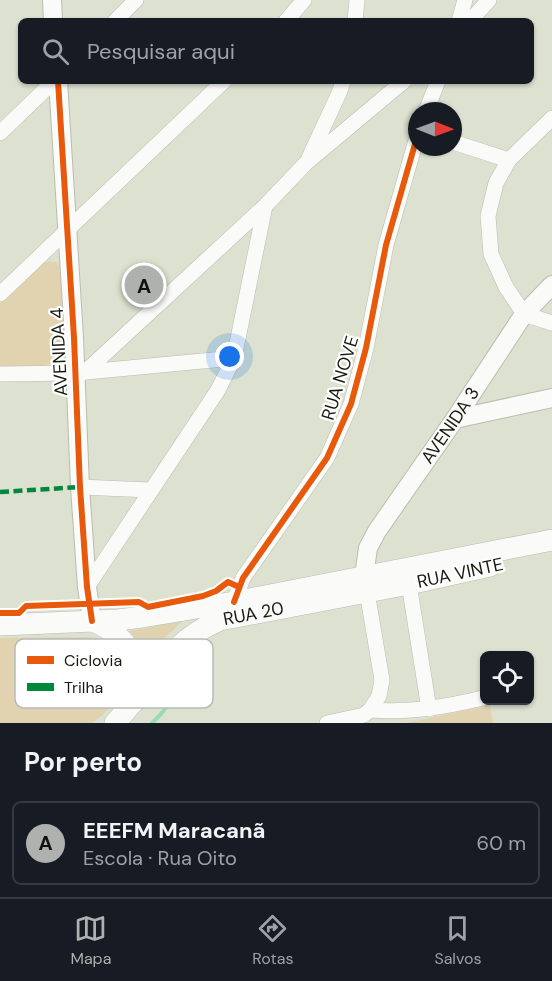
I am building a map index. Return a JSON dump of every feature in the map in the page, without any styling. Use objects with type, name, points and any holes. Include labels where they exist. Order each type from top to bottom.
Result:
[{"type":"main road","points":[[0,625],[142,617],[366,584],[552,540]]},
{"type":"main road","name":"RUA VINTE","points":[[366,584],[410,584],[552,553]]},
{"type":"main road","name":"RUA 20","points":[[187,639],[220,620],[366,584]]},
{"type":"main road","points":[[92,621],[108,628],[119,639]]},
{"type":"main road","points":[[115,723],[129,708]]},
{"type":"street","points":[[52,0],[53,18]]},
{"type":"street","points":[[118,18],[136,0]]},
{"type":"street","points":[[289,18],[304,0]]},
{"type":"street","points":[[355,18],[357,0]]},
{"type":"street","points":[[460,18],[465,0]]},
{"type":"street","points":[[473,18],[489,0]]},
{"type":"street","points":[[0,134],[53,84]]},
{"type":"street","name":"AVENIDA 4","points":[[56,84],[80,373],[80,487],[87,587],[92,621]]},
{"type":"street","points":[[0,294],[221,84]]},
{"type":"street","points":[[306,163],[342,84]]},
{"type":"street","points":[[80,373],[265,206],[306,163],[400,84]]},
{"type":"street","points":[[430,102],[437,84]]},
{"type":"street","points":[[552,118],[509,160],[496,183],[488,216],[491,254],[506,287],[524,314],[552,323]]},
{"type":"street","points":[[462,145],[509,160]]},
{"type":"street","name":"RUA NOVE","points":[[234,602],[243,578],[327,458],[351,404],[366,348],[386,245],[412,156]]},
{"type":"street","points":[[87,587],[218,390],[234,358],[265,206]]},
{"type":"street","name":"AVENIDA 3","points":[[366,584],[368,548],[376,531],[454,420],[524,314],[552,285]]},
{"type":"street","points":[[0,374],[80,373],[234,358]]},
{"type":"street","points":[[454,420],[552,398]]},
{"type":"street","points":[[80,487],[150,490]]},
{"type":"street","points":[[327,723],[364,715],[379,696],[382,680],[366,584]]},
{"type":"street","points":[[410,584],[429,709]]},
{"type":"street","points":[[370,710],[392,712],[429,709],[480,699]]},
{"type":"shaded area","points":[[47,262],[56,262],[60,268],[65,345],[62,354],[57,361],[39,366],[0,366],[0,301]]},
{"type":"shaded area","points":[[183,621],[163,639],[136,639],[129,631]]},
{"type":"shaded area","points":[[90,637],[94,639],[15,639],[15,708],[109,708],[92,723],[0,723],[0,638]]},
{"type":"shaded area","points":[[490,705],[493,723],[406,723]]},
{"type":"waterway","points":[[152,723],[165,708]]},
{"type":"marked path","points":[[0,492],[80,487]]},
{"type":"cycle path","points":[[58,84],[74,338],[80,487],[87,587],[92,621]]},
{"type":"cycle path","points":[[234,602],[243,578],[327,458],[351,404],[366,348],[386,245],[412,156]]},
{"type":"cycle path","points":[[0,613],[19,613],[26,606],[139,602],[148,607],[203,596],[216,591],[228,582],[239,587]]},
{"type":"place","name":"EEEFM Maracanã","points":[[144,285]]}]
